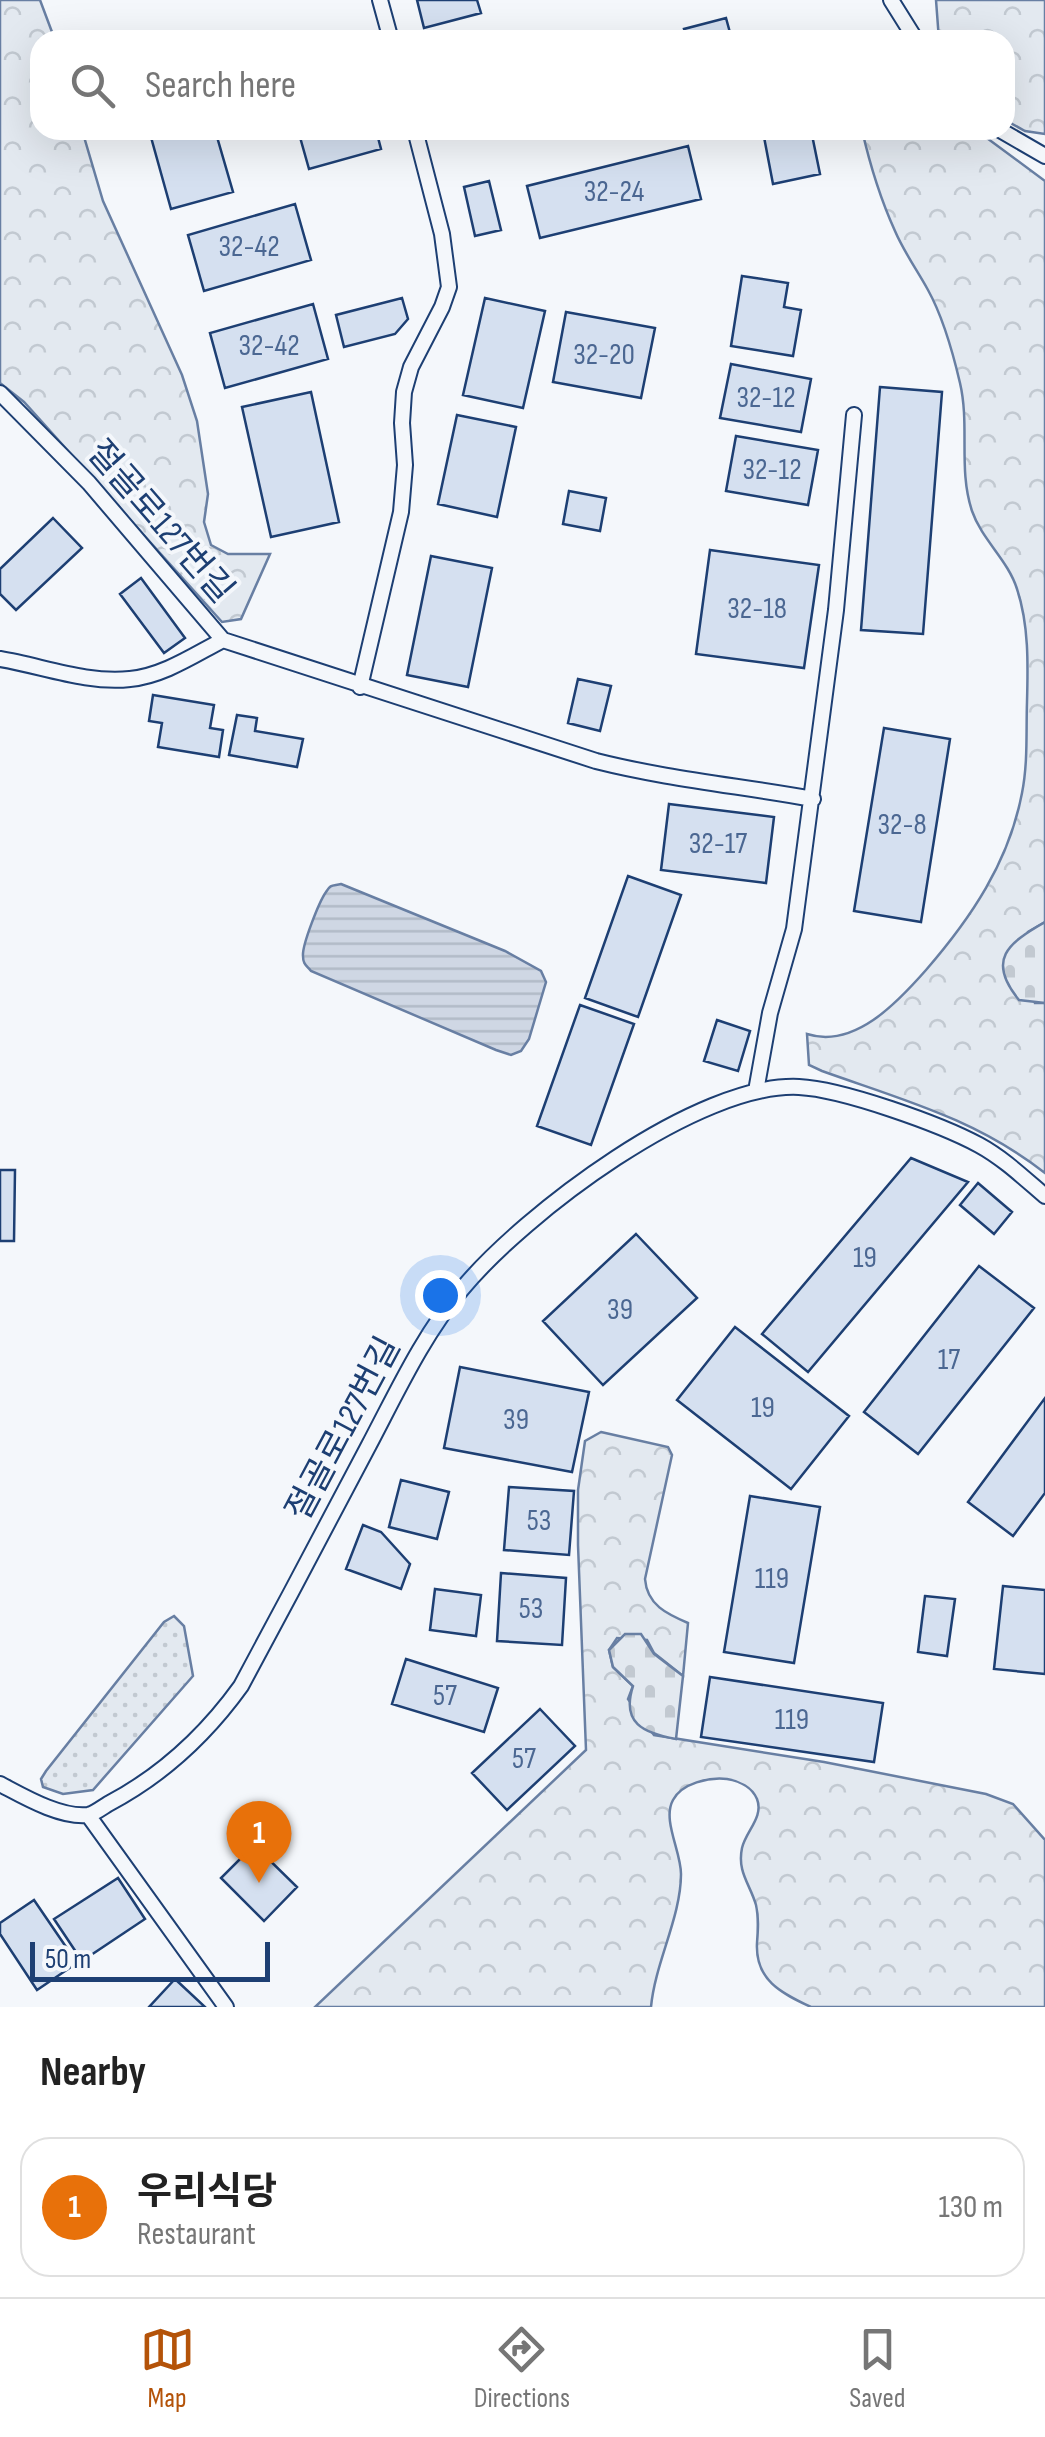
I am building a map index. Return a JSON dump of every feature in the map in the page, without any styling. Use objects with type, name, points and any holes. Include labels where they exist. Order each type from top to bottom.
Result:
[{"type":"lane","points":[[380,0],[388,30]]},
{"type":"lane","points":[[891,0],[910,30]]},
{"type":"lane","points":[[1015,139],[1045,156]]},
{"type":"lane","points":[[360,687],[401,512],[404,392],[410,367],[449,287],[442,234],[418,140]]},
{"type":"lane","name":"절골로127번길","points":[[0,393],[89,483],[223,640],[360,687],[644,773],[813,799]]},
{"type":"lane","points":[[756,1091],[770,1013],[794,929],[813,799],[854,415]]},
{"type":"lane","points":[[0,659],[100,680],[131,680],[156,674],[223,640]]},
{"type":"lane","name":"절골로127번길","points":[[88,1815],[129,1793],[177,1759],[216,1720],[241,1686],[422,1345],[461,1289],[520,1228],[589,1176],[668,1126],[756,1091],[800,1087],[846,1096],[938,1127],[980,1146],[1045,1196]]},
{"type":"lane","points":[[0,1784],[47,1808],[88,1815],[226,2007]]},
{"type":"green space","points":[[0,0],[40,0],[51,30],[30,30],[30,140],[85,140],[103,201],[182,375],[197,421],[208,494],[204,522],[211,545],[228,554],[270,554],[241,619],[222,622],[24,402],[0,383]]},
{"type":"green space","points":[[936,0],[1045,0],[1045,134],[1015,126],[1015,30],[938,30]]},
{"type":"green space","points":[[865,140],[990,140],[1045,181],[1045,922],[1028,932],[1035,1003],[1045,1003],[1045,1173],[965,1125],[809,1065],[807,1034],[841,1035],[873,1020],[914,983],[958,930],[986,888],[1008,842],[1022,793],[1026,759],[1027,659],[1021,603],[1013,579],[972,511],[966,479],[963,399],[943,323],[902,246]]},
{"type":"green space","points":[[1045,922],[1045,1003],[1019,1000],[1004,974],[1006,954],[1021,937]]},
{"type":"green space","points":[[601,1432],[668,1447],[672,1455],[645,1579],[654,1602],[688,1623],[683,1676],[654,1653],[647,1640],[617,1638],[609,1650],[613,1667],[633,1686],[628,1699],[654,1735],[824,1762],[986,1794],[1013,1804],[1045,1840],[1045,2007],[811,2007],[780,1990],[760,1967],[757,1910],[741,1864],[742,1848],[759,1806],[745,1785],[720,1779],[689,1785],[677,1794],[670,1808],[680,1865],[680,1890],[651,2007],[315,2007],[586,1750],[578,1490],[585,1441]]},
{"type":"green space","points":[[174,1616],[184,1626],[193,1676],[93,1790],[63,1794],[43,1787],[41,1779],[46,1771],[164,1622]]},
{"type":"green space","points":[[625,1634],[641,1634],[654,1654],[683,1676],[676,1739],[645,1729],[633,1717],[633,1686],[613,1667],[609,1650]]},
{"type":"shaded area","points":[[341,884],[505,951],[541,971],[546,982],[529,1039],[521,1051],[511,1055],[496,1050],[311,971],[303,959],[308,934],[326,892]]},
{"type":"building","points":[[417,0],[477,0],[481,13],[424,28]]},
{"type":"building","points":[[726,18],[729,30],[684,30]]},
{"type":"building","points":[[152,140],[218,140],[233,192],[171,209]]},
{"type":"building","points":[[301,140],[379,140],[381,149],[309,169]]},
{"type":"building","points":[[765,140],[813,140],[820,174],[773,184]]},
{"type":"building","points":[[688,146],[701,199],[540,238],[527,186]]},
{"type":"building","points":[[489,181],[501,230],[475,236],[464,187]]},
{"type":"building","points":[[295,204],[311,260],[204,291],[188,235]]},
{"type":"building","points":[[742,276],[788,283],[784,307],[801,310],[793,356],[731,346]]},
{"type":"building","points":[[402,298],[408,319],[395,334],[344,347],[336,315]]},
{"type":"building","points":[[485,298],[545,311],[523,408],[463,395]]},
{"type":"building","points":[[313,304],[328,359],[225,388],[210,333]]},
{"type":"building","points":[[566,312],[655,328],[641,398],[553,382]]},
{"type":"building","points":[[731,364],[811,379],[801,432],[720,418]]},
{"type":"building","points":[[880,387],[942,392],[923,634],[861,630]]},
{"type":"building","points":[[311,392],[339,522],[271,537],[242,407]]},
{"type":"building","points":[[457,415],[516,427],[497,517],[438,504]]},
{"type":"building","points":[[736,436],[818,450],[808,505],[726,491]]},
{"type":"building","points":[[569,491],[606,498],[600,531],[563,524]]},
{"type":"building","points":[[53,518],[82,548],[16,610],[0,594],[0,569]]},
{"type":"building","points":[[710,550],[819,565],[804,668],[696,654]]},
{"type":"building","points":[[431,556],[492,568],[468,687],[407,675]]},
{"type":"building","points":[[141,578],[185,638],[164,653],[120,594]]},
{"type":"building","points":[[578,679],[611,686],[600,731],[568,723]]},
{"type":"building","points":[[153,695],[214,705],[210,728],[223,730],[219,757],[158,747],[162,723],[149,721]]},
{"type":"building","points":[[237,715],[257,718],[255,731],[303,739],[297,767],[229,755]]},
{"type":"building","points":[[884,728],[950,739],[921,922],[854,911]]},
{"type":"building","points":[[669,804],[774,817],[766,883],[661,870]]},
{"type":"building","points":[[628,876],[681,895],[638,1017],[585,998]]},
{"type":"building","points":[[580,1005],[634,1024],[591,1145],[537,1126]]},
{"type":"building","points":[[717,1020],[750,1031],[738,1071],[704,1061]]},
{"type":"building","points":[[911,1158],[968,1182],[808,1372],[762,1334]]},
{"type":"building","points":[[0,1170],[15,1170],[14,1241],[0,1241]]},
{"type":"building","points":[[978,1183],[1012,1212],[994,1234],[960,1205]]},
{"type":"building","points":[[636,1234],[697,1298],[603,1385],[543,1321]]},
{"type":"building","points":[[979,1266],[1034,1308],[918,1454],[864,1412]]},
{"type":"building","points":[[735,1327],[849,1416],[791,1489],[677,1400]]},
{"type":"building","points":[[460,1367],[589,1392],[572,1472],[444,1448]]},
{"type":"building","points":[[1045,1398],[1045,1493],[1013,1536],[968,1502]]},
{"type":"building","points":[[401,1480],[449,1492],[437,1539],[389,1527]]},
{"type":"building","points":[[509,1487],[574,1491],[569,1555],[504,1550]]},
{"type":"building","points":[[750,1496],[820,1507],[794,1663],[724,1652]]},
{"type":"building","points":[[363,1525],[381,1532],[410,1564],[401,1589],[346,1569]]},
{"type":"building","points":[[501,1573],[566,1578],[562,1645],[497,1641]]},
{"type":"building","points":[[1003,1586],[1045,1590],[1045,1674],[994,1669]]},
{"type":"building","points":[[435,1589],[481,1595],[476,1636],[430,1630]]},
{"type":"building","points":[[925,1596],[955,1599],[947,1656],[918,1652]]},
{"type":"building","points":[[406,1659],[498,1688],[484,1732],[392,1704]]},
{"type":"building","points":[[710,1677],[883,1703],[874,1762],[701,1737]]},
{"type":"building","points":[[540,1709],[575,1746],[507,1810],[472,1773]]},
{"type":"building","points":[[254,1845],[297,1887],[264,1921],[221,1878]]},
{"type":"building","points":[[118,1878],[145,1919],[82,1961],[54,1919]]},
{"type":"building","points":[[34,1900],[77,1963],[37,1990],[0,1934],[0,1923]]},
{"type":"building","points":[[175,1979],[205,2007],[149,2007]]},
{"type":"place","name":"우리식당","points":[[259,1883]]}]
